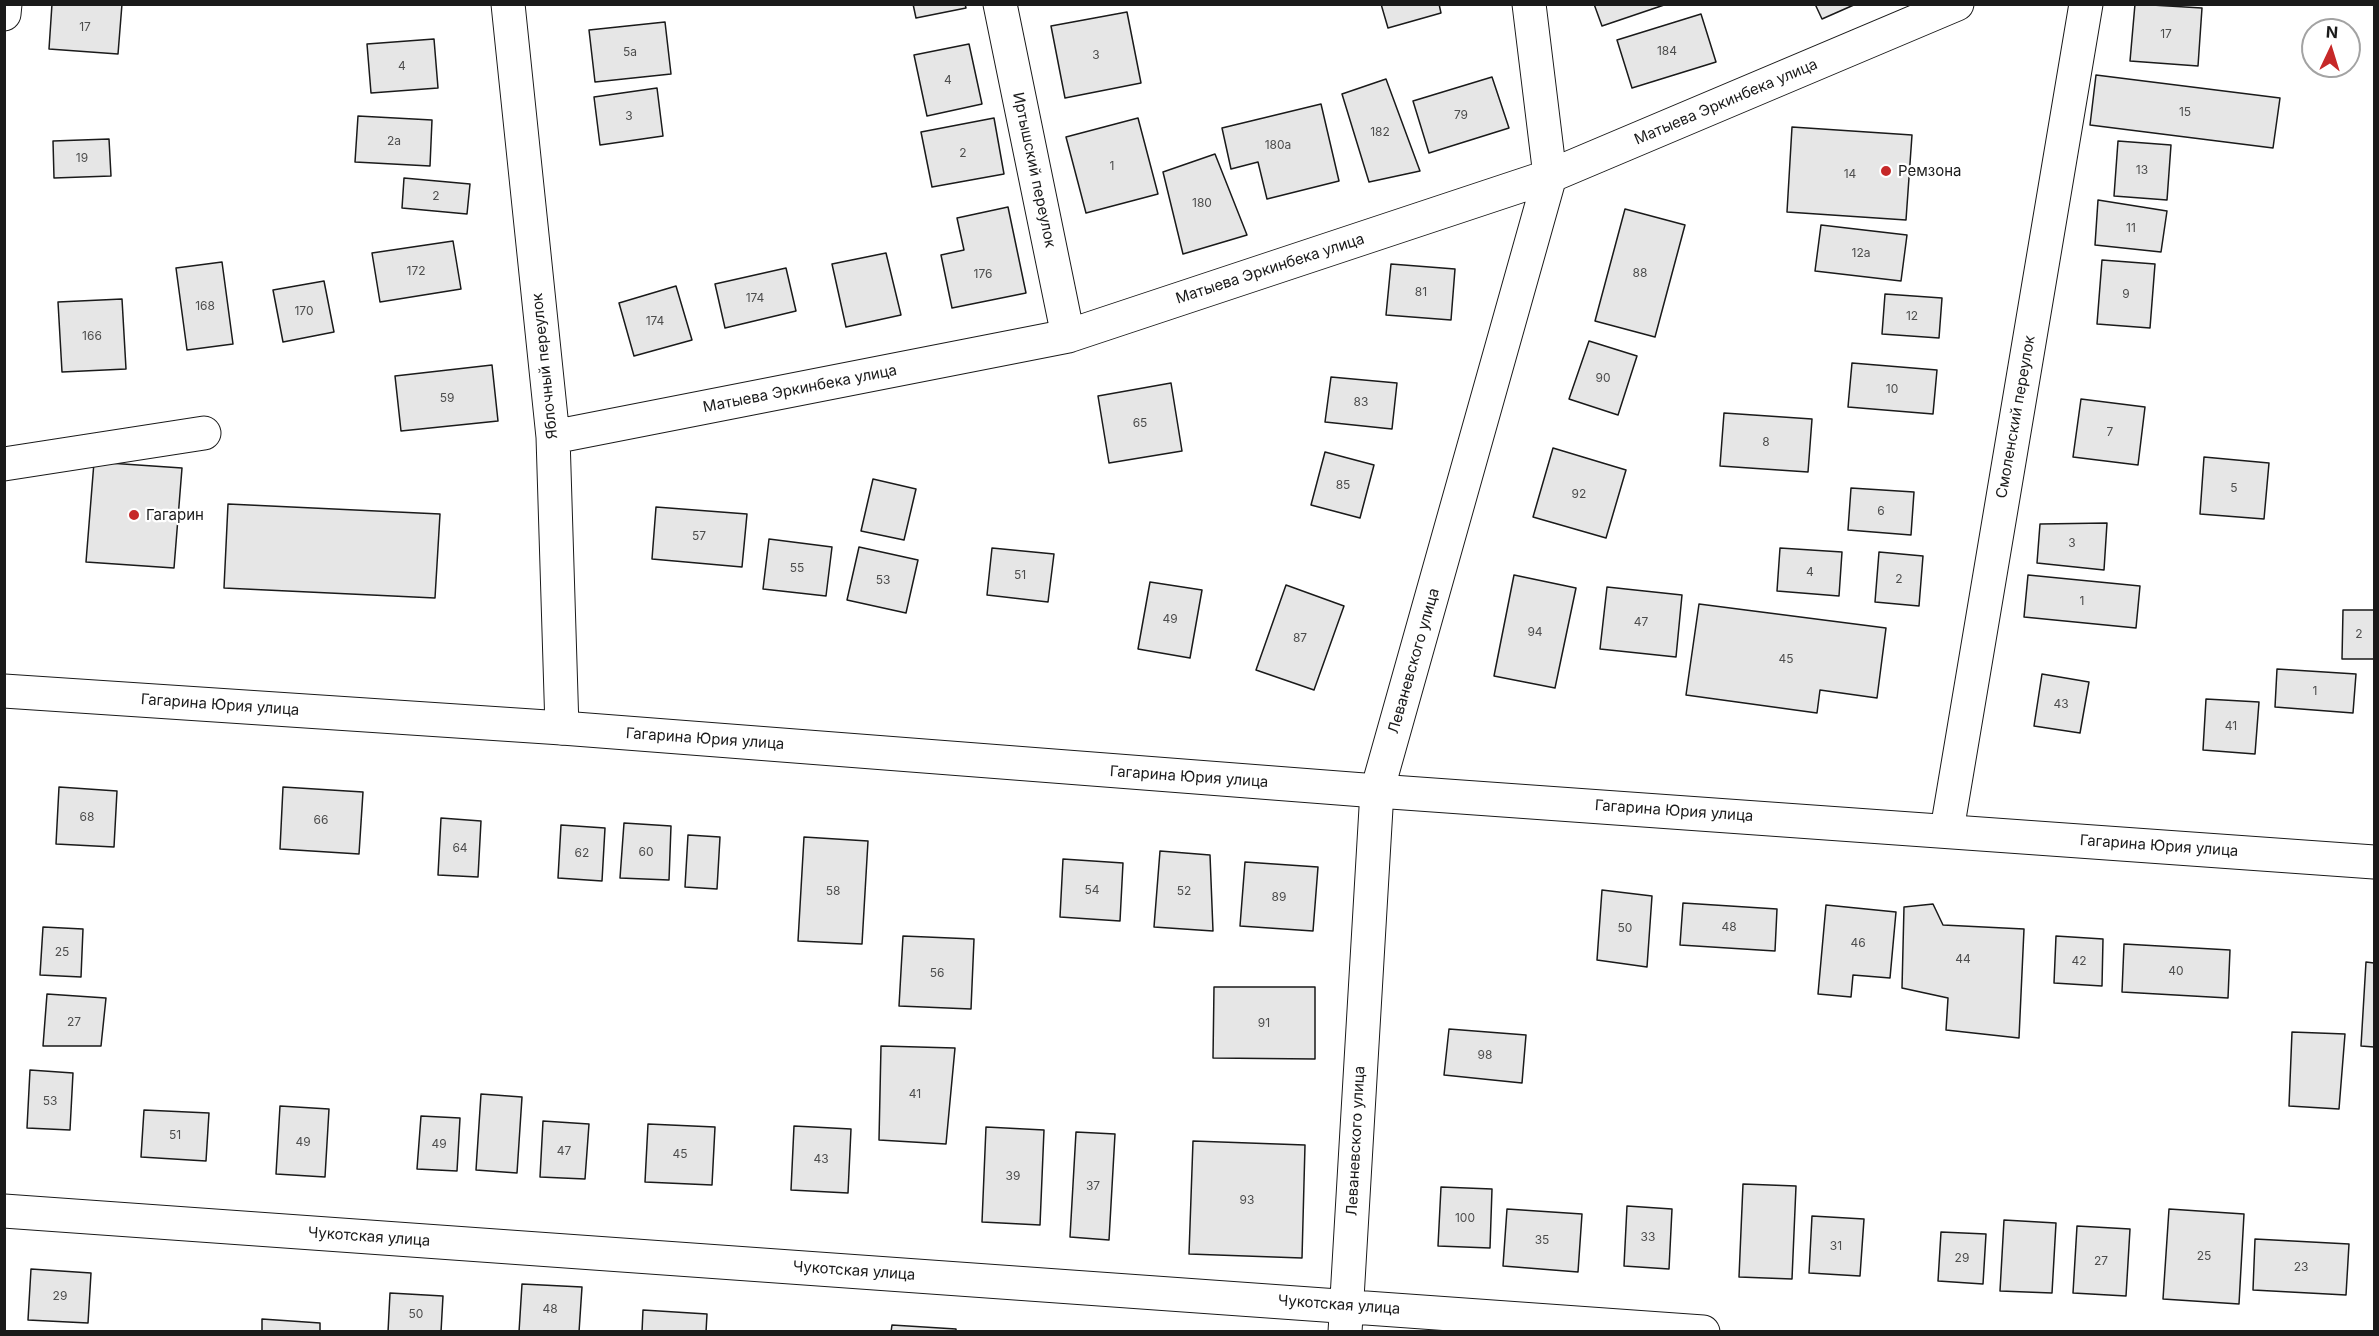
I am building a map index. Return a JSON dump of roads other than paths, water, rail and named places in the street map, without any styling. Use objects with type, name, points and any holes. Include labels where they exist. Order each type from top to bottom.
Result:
[{"type":"street","points":[[4,14],[5,4]]},
{"type":"street","name":"Яблочный переулок","points":[[508,4],[553,437],[562,728]]},
{"type":"street","name":"Иртышский переулок","points":[[1000,4],[1068,336]]},
{"type":"street","name":"Леваневского улица","points":[[1346,1318],[1377,791],[1550,176],[1529,4]]},
{"type":"street","name":"Матыева Эркинбека улица","points":[[553,437],[1068,336],[1550,176],[1958,4]]},
{"type":"street","name":"Смоленский переулок","points":[[1947,830],[2086,4]]},
{"type":"street","points":[[4,464],[204,433]]},
{"type":"street","name":"Гагарина Юрия улица","points":[[4,691],[562,728],[1377,791],[2374,862]]},
{"type":"street","name":"Чукотская улица","points":[[4,1211],[1346,1318],[1703,1332]]},
{"type":"place","name":"Ремзона","points":[[1886,171]]},
{"type":"place","name":"Гагарин","points":[[134,515]]}]
